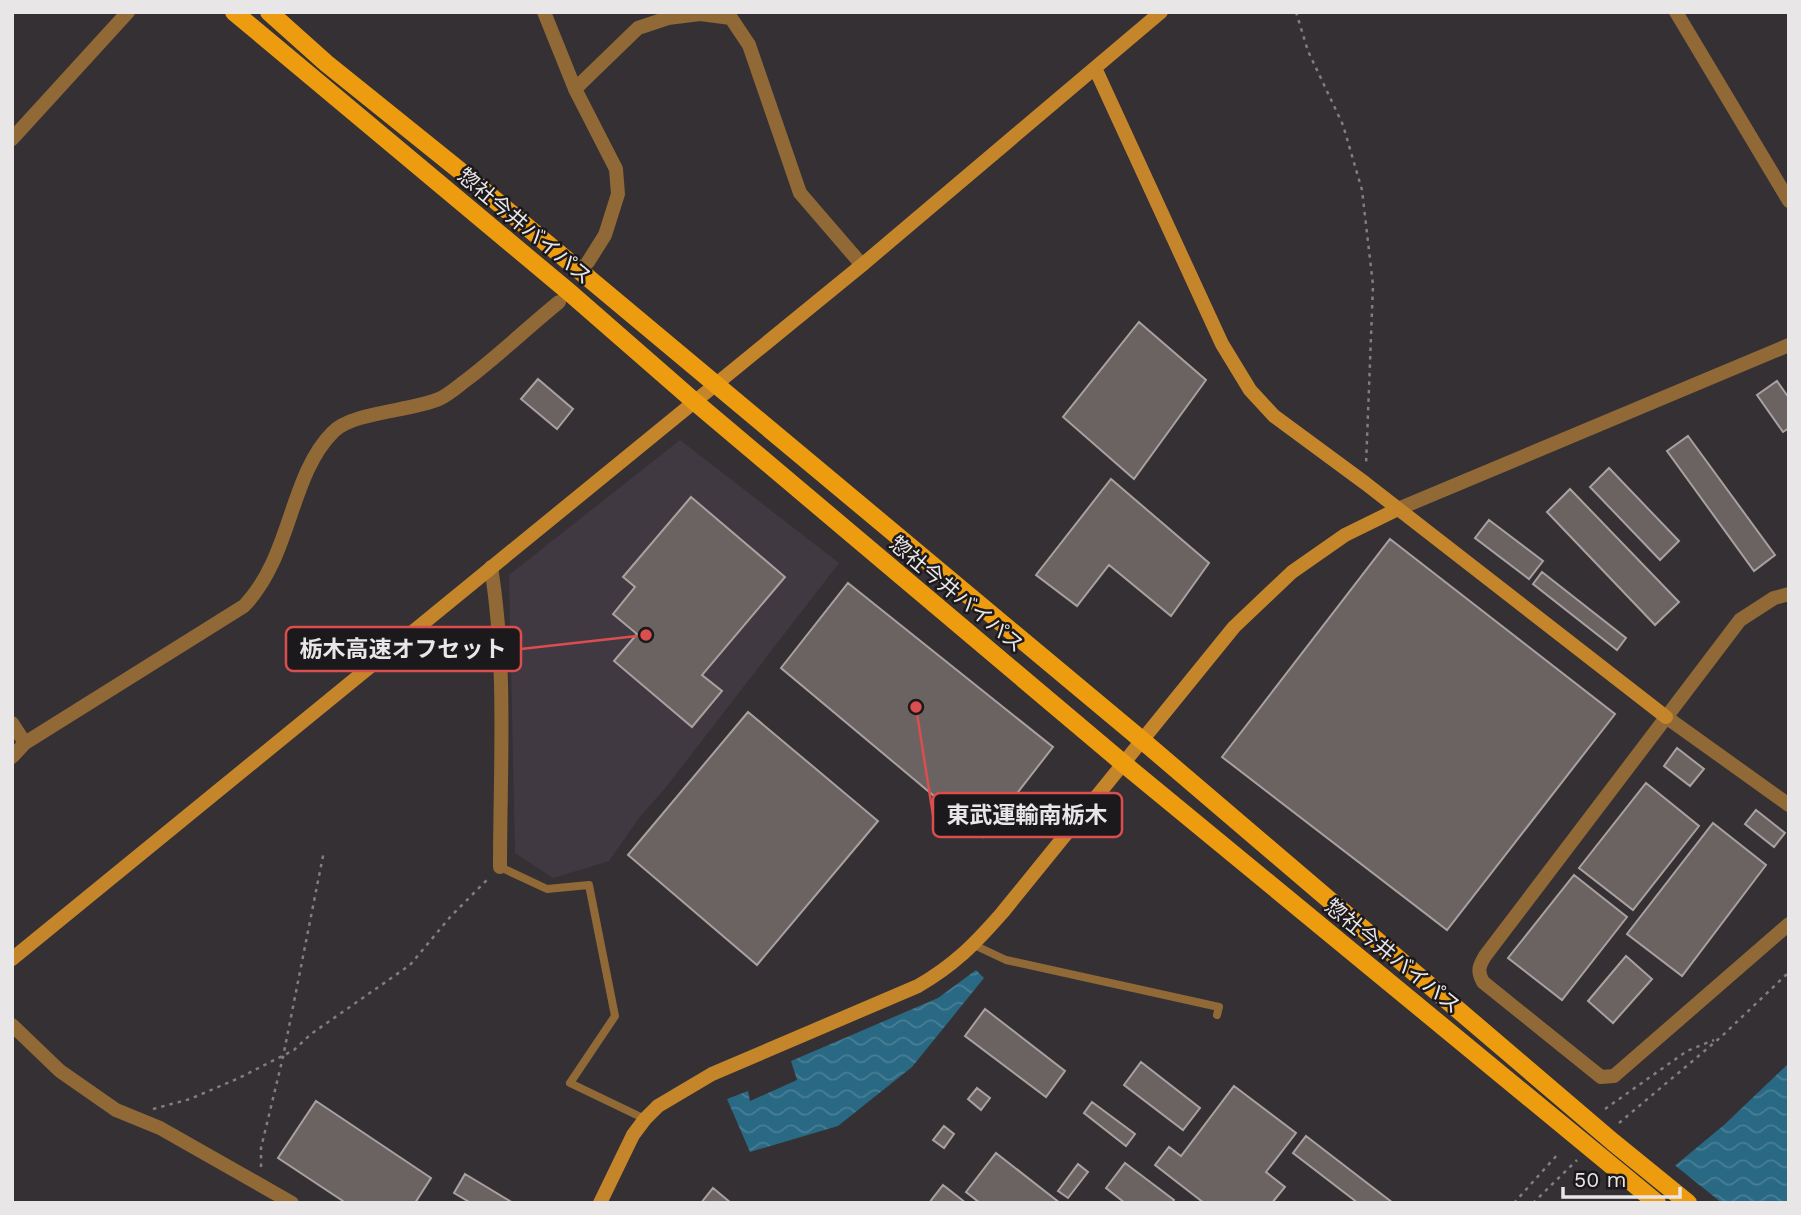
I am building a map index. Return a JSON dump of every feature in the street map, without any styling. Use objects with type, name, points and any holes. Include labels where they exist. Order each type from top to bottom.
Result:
[{"type":"main road","name":"惣社今井バイパス","points":[[234,12],[569,292],[695,402],[1124,764],[1657,1203]]},
{"type":"main road","name":"惣社今井バイパス","points":[[269,12],[326,63],[717,384],[1143,741],[1688,1203]]},
{"type":"street","points":[[12,139],[128,12]]},
{"type":"street","points":[[544,12],[575,89],[616,169],[618,194],[605,235],[588,262]]},
{"type":"street","points":[[12,959],[862,265],[1161,12]]},
{"type":"street","points":[[1676,12],[1789,201]]},
{"type":"street","points":[[575,89],[638,28],[668,18],[700,14],[734,15],[749,45],[800,192],[862,265]]},
{"type":"street","points":[[1095,68],[1222,344],[1250,390],[1274,416],[1666,717],[1789,805]]},
{"type":"street","points":[[12,757],[25,743],[244,606],[258,592],[281,548],[320,446],[335,429],[357,419],[397,412],[440,399],[487,364],[559,302]]},
{"type":"street","points":[[600,1203],[633,1135],[658,1105],[712,1074],[918,986],[948,968],[974,946],[1234,627],[1292,572],[1345,535],[1398,509],[1789,345]]},
{"type":"street","points":[[491,567],[498,610],[500,867]]},
{"type":"street","points":[[1789,594],[1774,598],[1740,620],[1485,956],[1478,967],[1478,974],[1483,982],[1601,1077],[1614,1076],[1789,924]]},
{"type":"street","points":[[12,723],[25,743]]},
{"type":"street","points":[[15,1032],[60,1071],[116,1110],[160,1128],[292,1203]]},
{"type":"lane","points":[[500,867],[547,889],[589,885],[615,1016],[570,1083],[645,1119]]},
{"type":"lane","points":[[974,946],[1006,960],[1219,1007],[1217,1015]]},
{"type":"path","points":[[1296,12],[1308,51],[1343,125],[1362,190],[1373,285],[1365,484]]},
{"type":"path","points":[[261,1183],[261,1148],[283,1057],[324,851]]},
{"type":"path","points":[[131,1116],[190,1099],[283,1057],[332,1018],[410,965],[451,916],[500,867]]},
{"type":"path","points":[[1609,1138],[1789,972]]},
{"type":"path","points":[[1605,1109],[1687,1051],[1721,1037]]},
{"type":"path","points":[[1533,1203],[1594,1151]]},
{"type":"path","points":[[1514,1203],[1558,1154]]},
{"type":"shaded area","points":[[680,440],[839,563],[667,786],[639,818],[609,861],[553,878],[515,853],[509,575]]},
{"type":"water","points":[[976,970],[984,978],[912,1067],[838,1126],[750,1152],[727,1099],[748,1091],[750,1101],[797,1080],[791,1061],[938,998]]},
{"type":"water","points":[[1789,1063],[1789,1203],[1630,1203],[1724,1125]]},
{"type":"pier","points":[[1672,1163],[1722,1203],[1634,1203],[1629,1199]]},
{"type":"building","points":[[1139,322],[1206,380],[1134,479],[1063,417]]},
{"type":"building","points":[[538,379],[573,409],[557,429],[521,399]]},
{"type":"building","points":[[1777,381],[1789,398],[1789,428],[1783,432],[1757,395]]},
{"type":"building","points":[[1688,436],[1775,555],[1754,571],[1667,451]]},
{"type":"building","points":[[1609,468],[1679,541],[1660,560],[1590,487]]},
{"type":"building","points":[[1111,479],[1209,563],[1171,616],[1109,565],[1077,606],[1036,575]]},
{"type":"building","points":[[1570,489],[1679,602],[1655,625],[1547,512]]},
{"type":"building","points":[[691,497],[785,577],[702,675],[722,691],[692,727],[614,661],[637,634],[613,614],[635,587],[623,577]]},
{"type":"building","points":[[1489,520],[1543,561],[1529,579],[1475,538]]},
{"type":"building","points":[[1390,539],[1615,714],[1447,930],[1222,757]]},
{"type":"building","points":[[1542,572],[1626,638],[1617,650],[1533,584]]},
{"type":"building","points":[[848,583],[1053,747],[983,837],[781,668]]},
{"type":"building","points":[[748,712],[878,821],[757,965],[628,855]]},
{"type":"building","points":[[1677,748],[1704,769],[1690,786],[1664,766]]},
{"type":"building","points":[[1646,783],[1699,826],[1633,910],[1579,868]]},
{"type":"building","points":[[1756,810],[1785,833],[1774,847],[1745,824]]},
{"type":"building","points":[[1713,823],[1766,865],[1682,976],[1627,934]]},
{"type":"building","points":[[1574,875],[1627,917],[1562,1000],[1508,958]]},
{"type":"building","points":[[1626,956],[1652,979],[1613,1023],[1588,1001]]},
{"type":"building","points":[[985,1009],[1065,1071],[1046,1097],[965,1036]]},
{"type":"building","points":[[1141,1062],[1200,1108],[1183,1130],[1124,1085]]},
{"type":"building","points":[[1234,1086],[1296,1133],[1266,1172],[1285,1187],[1272,1203],[1204,1203],[1155,1165],[1169,1147],[1181,1156]]},
{"type":"building","points":[[977,1088],[990,1098],[981,1110],[968,1099]]},
{"type":"building","points":[[316,1101],[431,1178],[415,1203],[346,1203],[278,1158]]},
{"type":"building","points":[[1092,1102],[1135,1134],[1126,1146],[1084,1113]]},
{"type":"building","points":[[944,1126],[954,1134],[944,1148],[933,1140]]},
{"type":"building","points":[[1306,1136],[1393,1203],[1358,1203],[1293,1153]]},
{"type":"building","points":[[996,1153],[1060,1203],[980,1203],[966,1192]]},
{"type":"building","points":[[1125,1163],[1174,1200],[1172,1203],[1125,1203],[1106,1188]]},
{"type":"building","points":[[1078,1164],[1088,1172],[1068,1198],[1058,1191]]},
{"type":"building","points":[[465,1174],[513,1203],[471,1203],[454,1193]]},
{"type":"building","points":[[943,1185],[966,1203],[929,1203]]},
{"type":"building","points":[[713,1188],[731,1203],[701,1203]]},
{"type":"place","name":"栃木高速オフセット","points":[[646,635]]},
{"type":"place","name":"東武運輸南栃木","points":[[916,707]]}]
